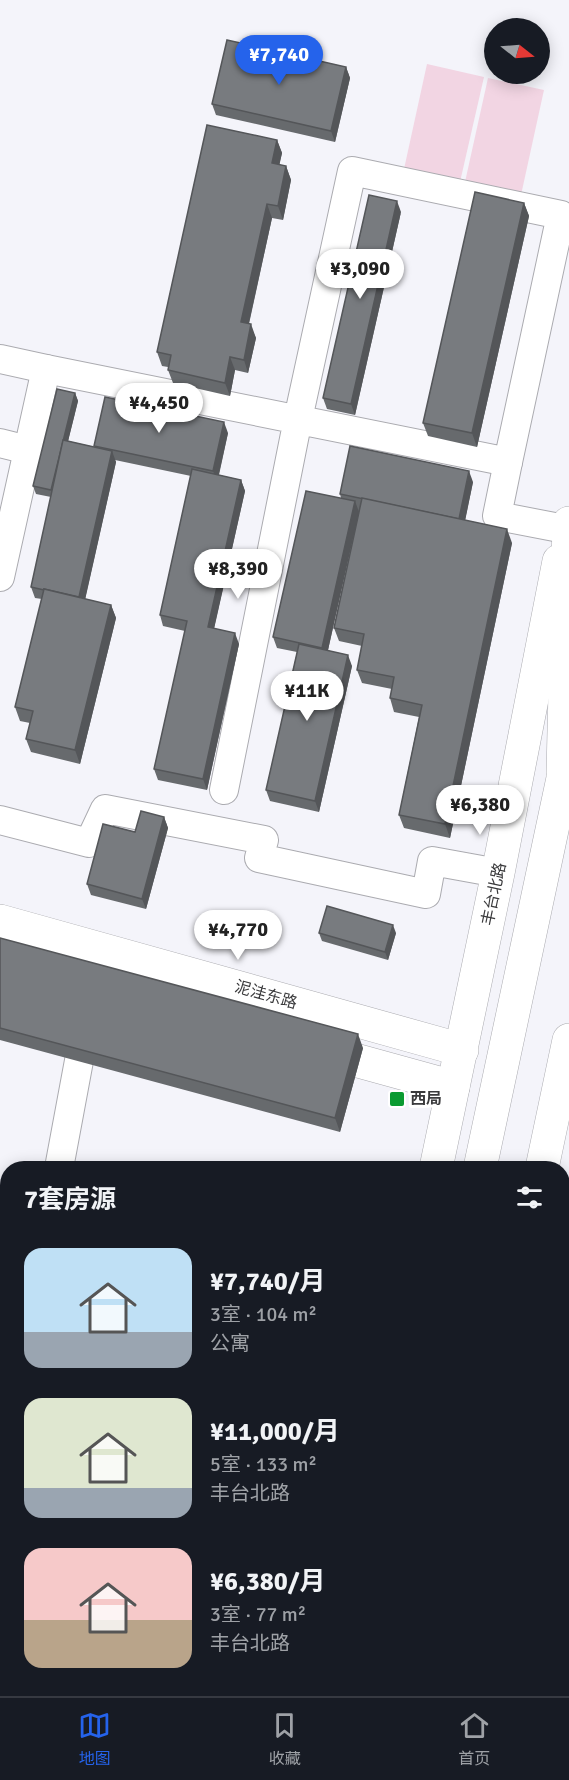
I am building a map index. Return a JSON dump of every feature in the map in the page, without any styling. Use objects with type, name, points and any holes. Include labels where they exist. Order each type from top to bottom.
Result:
[{"type":"main road","points":[[481,1161],[566,764],[568,522]]},
{"type":"main road","name":"丰台北路","points":[[437,1161],[462,1050],[568,522]]},
{"type":"main road","name":"泥洼东路","points":[[0,921],[462,1050]]},
{"type":"main road","points":[[251,1021],[376,1053],[386,1047],[387,1038],[383,1028]]},
{"type":"main road","points":[[543,1161],[569,1040]]},
{"type":"main road","points":[[291,1042],[453,1086]]},
{"type":"street","points":[[224,790],[298,419],[352,171],[561,215],[497,516],[568,522]]},
{"type":"street","points":[[0,358],[508,462]]},
{"type":"street","points":[[0,577],[46,369]]},
{"type":"street","points":[[0,443],[28,450]]},
{"type":"street","points":[[0,820],[88,843],[105,809],[264,840],[259,858],[426,894],[432,861],[498,873]]},
{"type":"street","points":[[60,1161],[90,997]]},
{"type":"shaded area","points":[[427,64],[484,77],[460,182],[404,169]]},
{"type":"shaded area","points":[[487,84],[516,84],[544,90],[521,195],[465,182]]},
{"type":"building","points":[[227,40],[346,67],[331,131],[212,104]]},
{"type":"building","points":[[207,125],[277,140],[272,163],[286,166],[278,206],[267,204],[241,322],[251,324],[244,360],[230,357],[225,383],[168,370],[171,355],[157,352]]},
{"type":"building","points":[[475,192],[524,203],[472,433],[423,423]]},
{"type":"building","points":[[369,195],[397,201],[351,404],[323,398]]},
{"type":"building","points":[[57,389],[75,393],[51,490],[33,486]]},
{"type":"building","points":[[105,397],[224,422],[213,471],[94,446]]},
{"type":"building","points":[[63,440],[112,451],[79,597],[31,587]]},
{"type":"building","points":[[350,446],[469,471],[459,519],[340,494]]},
{"type":"building","points":[[192,469],[241,480],[208,627],[235,633],[203,779],[154,769],[187,621],[160,615]]},
{"type":"building","points":[[306,491],[355,501],[322,648],[273,637]]},
{"type":"building","points":[[362,498],[507,529],[445,824],[399,815],[422,705],[390,698],[394,677],[357,670],[364,634],[334,628]]},
{"type":"building","points":[[44,589],[111,605],[75,750],[26,739],[33,711],[15,707]]},
{"type":"building","points":[[299,644],[348,655],[315,801],[266,790]]},
{"type":"building","points":[[141,811],[164,817],[142,899],[87,884],[103,824],[135,832]]},
{"type":"building","points":[[327,906],[393,925],[385,952],[319,933]]},
{"type":"building","points":[[0,938],[358,1034],[335,1118],[0,1028]]},
{"type":"place","name":"西局","points":[[397,1099]]}]
